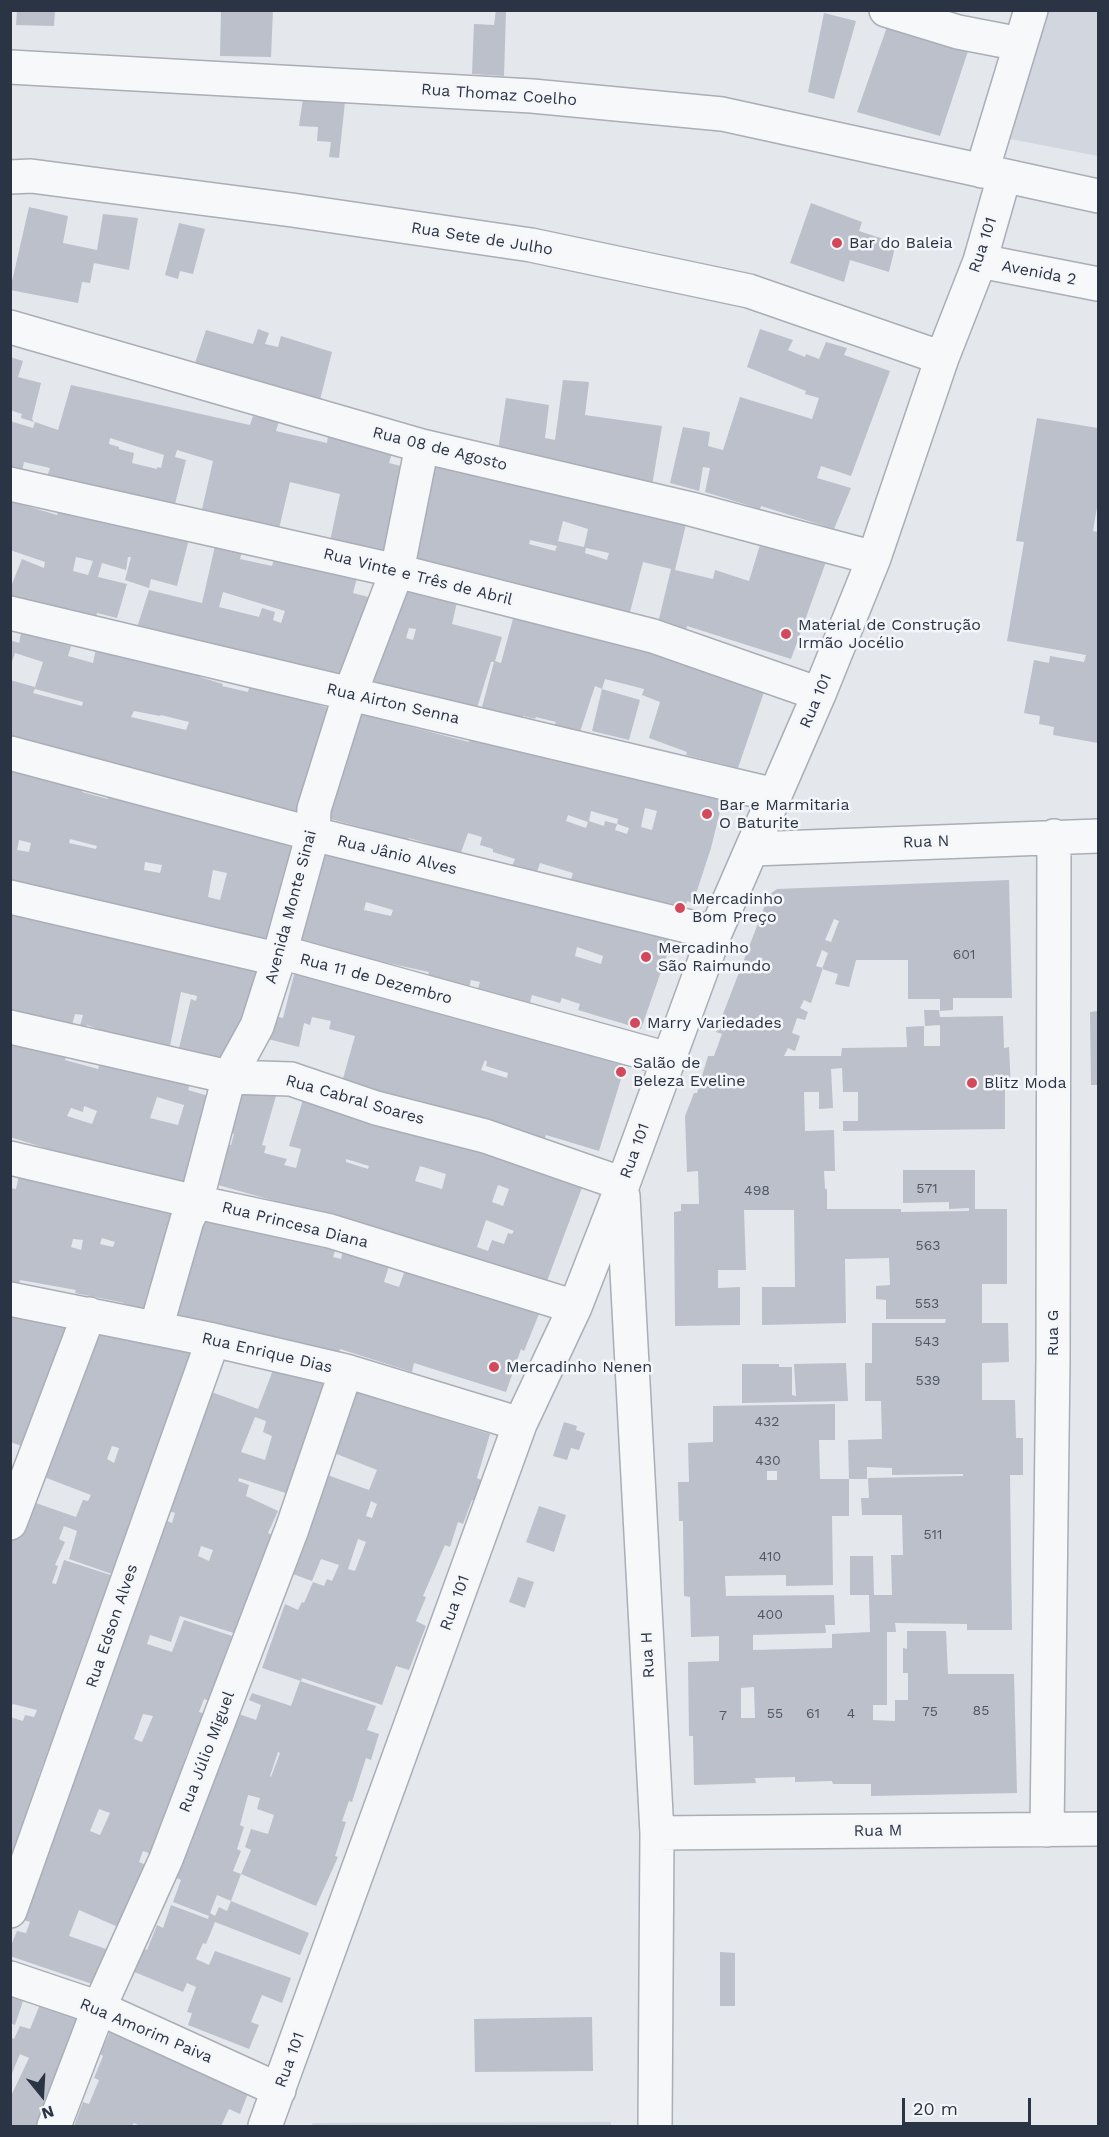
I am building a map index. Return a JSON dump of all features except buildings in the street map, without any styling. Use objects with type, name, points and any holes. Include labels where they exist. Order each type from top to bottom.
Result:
[{"type":"street","points":[[886,10],[958,32],[1020,44]]},
{"type":"street","name":"Rua 101","points":[[265,2127],[519,1424],[575,1307],[715,933],[819,694],[874,558],[942,358],[980,261],[993,174],[1020,44],[1031,10]]},
{"type":"street","name":"Rua Thomaz Coelho","points":[[10,67],[532,96],[722,114],[993,174]]},
{"type":"street","points":[[993,174],[1098,196]]},
{"type":"street","name":"Rua Sete de Julho","points":[[10,177],[31,176],[280,208],[531,245],[749,291],[942,358]]},
{"type":"street","name":"Avenida 2","points":[[980,261],[1098,284]]},
{"type":"street","name":"Rua 08 de Agosto","points":[[10,327],[422,446],[691,509],[874,558]]},
{"type":"street","name":"Avenida Monte Sinai","points":[[156,1328],[187,1220],[196,1202],[229,1077],[257,1026],[279,957],[314,834],[314,809],[350,694],[397,571],[422,446]]},
{"type":"street","name":"Rua Vinte e Três de Abril","points":[[10,484],[397,571],[652,636],[819,694]]},
{"type":"street","name":"Rua Airton Senna","points":[[10,613],[775,795]]},
{"type":"street","name":"Rua Jânio Alves","points":[[10,753],[314,834],[715,933]]},
{"type":"street","name":"Rua G","points":[[1047,1830],[1053,1360],[1054,836]]},
{"type":"street","name":"Rua N","points":[[753,849],[1098,836]]},
{"type":"street","name":"Rua 11 de Dezembro","points":[[10,897],[264,956],[295,956],[668,1059]]},
{"type":"street","name":"Rua Cabral Soares","points":[[10,1027],[229,1077],[291,1079],[376,1108],[485,1136],[622,1184]]},
{"type":"street","name":"Rua Princesa Diana","points":[[10,1158],[330,1231],[575,1307]]},
{"type":"street","name":"Rua H","points":[[622,1184],[657,1833],[654,2127]]},
{"type":"street","name":"Rua Enrique Dias","points":[[10,1299],[213,1340],[346,1371],[519,1424]]},
{"type":"street","points":[[10,1523],[89,1314]]},
{"type":"street","name":"Rua Edson Alves","points":[[10,1911],[213,1340]]},
{"type":"street","name":"Rua Júlio Miguel","points":[[54,2127],[99,2008],[174,1837],[292,1528],[346,1371]]},
{"type":"street","name":"Rua M","points":[[657,1833],[1098,1829]]},
{"type":"street","name":"Rua Amorim Paiva","points":[[10,1978],[99,2008],[279,2090]]},
{"type":"shaded area","points":[[1036,11],[1098,11],[1098,156],[990,135]]},
{"type":"shaded area","points":[[611,2122],[611,2126],[311,2126],[313,2123]]},
{"type":"place","name":"Bar do Baleia","points":[[837,243]]},
{"type":"place","name":"Material de Construção Irmão Jocélio","points":[[786,634]]},
{"type":"place","name":"Bar e Marmitaria O Baturite","points":[[707,814]]},
{"type":"place","name":"Mercadinho Bom Preço","points":[[680,908]]},
{"type":"place","name":"Mercadinho São Raimundo","points":[[646,957]]},
{"type":"place","name":"Marry Variedades","points":[[635,1023]]},
{"type":"place","name":"Salão de Beleza Eveline","points":[[621,1072]]},
{"type":"place","name":"Blitz Moda","points":[[972,1083]]},
{"type":"place","name":"Mercadinho Nenen","points":[[494,1367]]}]
